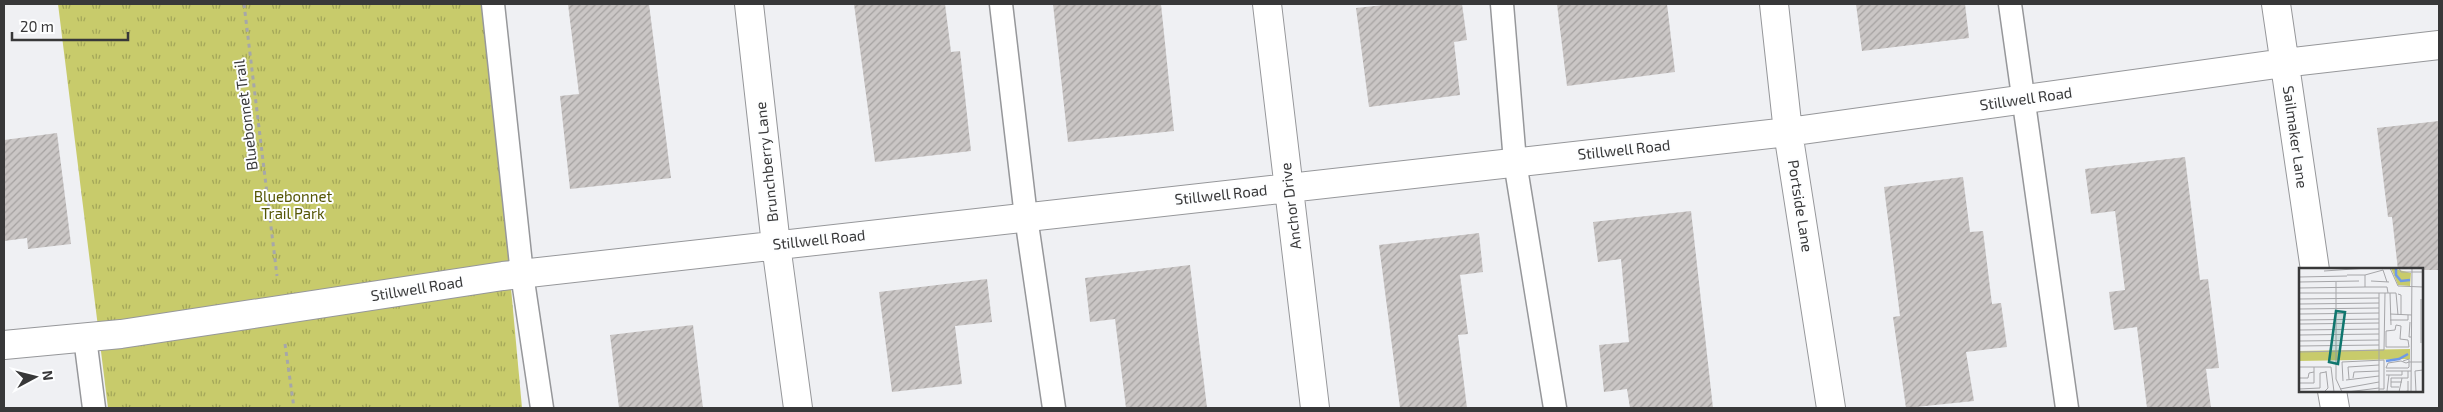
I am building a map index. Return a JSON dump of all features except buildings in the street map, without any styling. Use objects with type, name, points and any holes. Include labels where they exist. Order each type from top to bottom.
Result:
[{"type":"street","name":"Brunchberry Lane","points":[[749,4],[776,245],[798,408]]},
{"type":"street","name":"Anchor Drive","points":[[1268,4],[1315,408]]},
{"type":"street","name":"Portside Lane","points":[[1774,4],[1788,132],[1831,408]]},
{"type":"street","name":"Sailmaker Lane","points":[[2276,4],[2314,268]]},
{"type":"street","name":"Stillwell Road","points":[[4,345],[85,338],[263,314],[522,274],[1788,132],[2284,63],[2439,45]]},
{"type":"street","points":[[2332,392],[2335,408]]},
{"type":"lane","points":[[493,4],[522,274],[542,408]]},
{"type":"lane","points":[[1001,4],[1026,217],[1054,408]]},
{"type":"lane","points":[[1502,4],[1515,162],[1555,408]]},
{"type":"lane","points":[[2010,4],[2067,408]]},
{"type":"lane","points":[[85,338],[94,408]]},
{"type":"path","name":"Bluebonnet Trail","points":[[244,4],[278,282]]},
{"type":"path","points":[[284,341],[294,408]]},
{"type":"green space","name":"Bluebonnet Trail Park","points":[[58,4],[485,4],[522,408],[108,408]]}]
